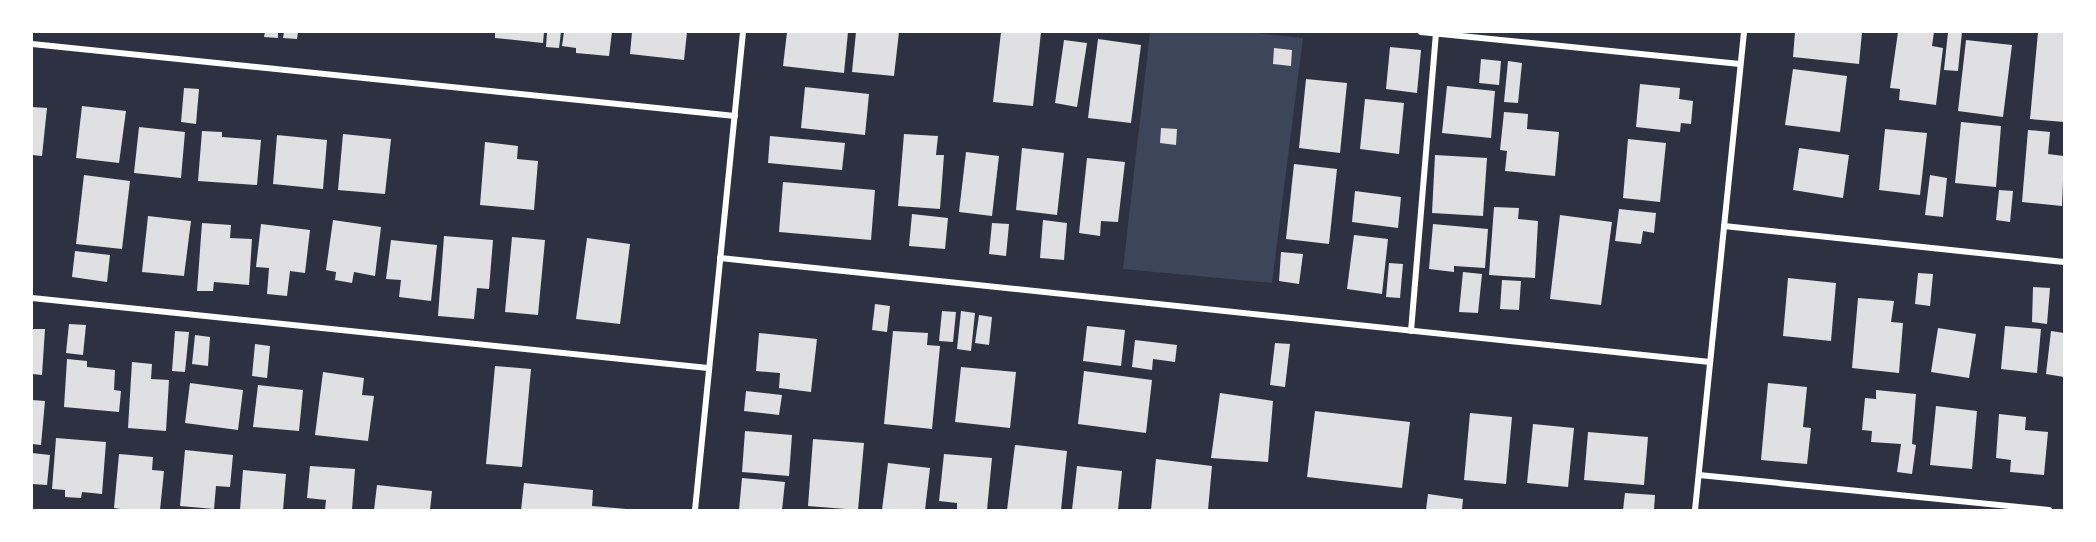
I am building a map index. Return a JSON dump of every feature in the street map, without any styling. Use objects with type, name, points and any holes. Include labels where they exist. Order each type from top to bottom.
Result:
[{"type":"street","points":[[695,510],[743,32]]},
{"type":"street","points":[[1421,32],[1740,64]]},
{"type":"street","points":[[1695,510],[1744,32]]},
{"type":"street","points":[[1411,331],[1436,33]]},
{"type":"street","points":[[32,44],[735,116]]},
{"type":"street","points":[[1724,226],[2064,262]]},
{"type":"street","points":[[720,258],[1710,362]]},
{"type":"street","points":[[32,298],[708,368]]},
{"type":"street","points":[[1699,475],[2049,510]]},
{"type":"shaded area","points":[[1150,32],[1245,32],[1303,38],[1272,283],[1123,269]]},
{"type":"building","points":[[265,32],[278,32],[278,38],[264,37]]},
{"type":"building","points":[[284,32],[298,32],[297,39],[283,38]]},
{"type":"building","points":[[495,32],[544,32],[543,43],[495,38]]},
{"type":"building","points":[[547,32],[561,32],[559,48],[546,47]]},
{"type":"building","points":[[564,32],[612,32],[609,56],[576,53],[576,48],[562,46]]},
{"type":"building","points":[[632,32],[687,32],[684,60],[630,54]]},
{"type":"building","points":[[787,32],[848,32],[844,73],[783,66]]},
{"type":"building","points":[[856,32],[899,32],[894,76],[852,72]]},
{"type":"building","points":[[1001,32],[1041,32],[1033,106],[993,102]]},
{"type":"building","points":[[1795,32],[1862,32],[1859,64],[1793,57]]},
{"type":"building","points":[[1898,32],[1934,32],[1932,46],[1943,48],[1936,105],[1899,100],[1900,89],[1890,88]]},
{"type":"building","points":[[1948,32],[1962,32],[1958,71],[1944,70]]},
{"type":"building","points":[[2038,32],[2064,32],[2064,122],[2030,119]]},
{"type":"building","points":[[1098,39],[1141,45],[1131,123],[1088,118]]},
{"type":"building","points":[[1064,40],[1087,43],[1077,107],[1055,103]]},
{"type":"building","points":[[1966,40],[2012,45],[2003,117],[1958,111]]},
{"type":"building","points":[[1390,47],[1421,50],[1417,93],[1386,89]]},
{"type":"building","points":[[1274,48],[1292,50],[1291,66],[1273,64]]},
{"type":"building","points":[[1481,59],[1501,61],[1499,85],[1479,83]]},
{"type":"building","points":[[1508,61],[1522,63],[1518,103],[1504,102]]},
{"type":"building","points":[[1793,69],[1847,76],[1840,132],[1785,125]]},
{"type":"building","points":[[1306,79],[1347,83],[1340,153],[1299,148]]},
{"type":"building","points":[[1640,84],[1680,88],[1679,99],[1693,101],[1691,124],[1681,123],[1680,132],[1636,127]]},
{"type":"building","points":[[1447,86],[1495,91],[1491,138],[1442,133]]},
{"type":"building","points":[[805,87],[869,94],[865,135],[801,128]]},
{"type":"building","points":[[184,88],[199,89],[196,124],[181,122]]},
{"type":"building","points":[[1365,99],[1404,103],[1399,154],[1360,149]]},
{"type":"building","points":[[82,106],[126,111],[119,163],[76,158]]},
{"type":"building","points":[[32,107],[47,108],[42,156],[32,155]]},
{"type":"building","points":[[1504,112],[1528,114],[1527,129],[1559,132],[1555,176],[1505,171],[1507,151],[1500,150]]},
{"type":"building","points":[[1961,122],[2001,126],[1996,187],[1955,183]]},
{"type":"building","points":[[139,127],[185,132],[181,178],[134,173]]},
{"type":"building","points":[[1161,128],[1177,129],[1176,145],[1160,143]]},
{"type":"building","points":[[1885,129],[1927,133],[1920,195],[1879,190]]},
{"type":"building","points":[[2028,130],[2050,132],[2048,154],[2064,156],[2062,206],[2022,202]]},
{"type":"building","points":[[202,131],[222,132],[222,137],[261,140],[257,185],[198,181]]},
{"type":"building","points":[[343,134],[391,139],[385,194],[338,190]]},
{"type":"building","points":[[904,134],[938,136],[936,155],[944,155],[940,209],[898,206]]},
{"type":"building","points":[[277,135],[327,140],[323,189],[273,184]]},
{"type":"building","points":[[770,136],[845,143],[842,170],[768,163]]},
{"type":"building","points":[[1628,139],[1666,143],[1660,202],[1623,198]]},
{"type":"building","points":[[485,142],[518,146],[517,159],[538,161],[534,210],[480,205]]},
{"type":"building","points":[[1022,148],[1064,153],[1057,215],[1016,210]]},
{"type":"building","points":[[1799,148],[1849,155],[1843,198],[1793,190]]},
{"type":"building","points":[[966,152],[999,156],[992,216],[959,212]]},
{"type":"building","points":[[1435,155],[1487,158],[1483,216],[1432,213]]},
{"type":"building","points":[[1087,158],[1125,162],[1118,222],[1101,221],[1100,236],[1079,233]]},
{"type":"building","points":[[1294,164],[1337,169],[1329,244],[1286,239]]},
{"type":"building","points":[[84,175],[130,181],[122,249],[76,244]]},
{"type":"building","points":[[1930,175],[1947,178],[1943,217],[1925,215]]},
{"type":"building","points":[[783,182],[875,190],[871,240],[779,232]]},
{"type":"building","points":[[1999,190],[2013,191],[2010,222],[1996,220]]},
{"type":"building","points":[[1355,191],[1401,197],[1398,228],[1352,222]]},
{"type":"building","points":[[1494,207],[1519,208],[1518,219],[1538,221],[1535,278],[1489,275]]},
{"type":"building","points":[[1619,209],[1656,213],[1654,233],[1643,231],[1641,244],[1615,241]]},
{"type":"building","points":[[912,214],[948,218],[945,249],[909,246]]},
{"type":"building","points":[[1560,215],[1612,222],[1601,305],[1550,299]]},
{"type":"building","points":[[148,216],[191,221],[184,276],[142,272]]},
{"type":"building","points":[[333,220],[381,227],[375,276],[354,272],[352,283],[335,280],[336,272],[326,270]]},
{"type":"building","points":[[1043,220],[1067,223],[1064,260],[1040,258]]},
{"type":"building","points":[[202,223],[231,225],[230,238],[252,239],[249,285],[214,282],[213,291],[197,291]]},
{"type":"building","points":[[992,223],[1009,224],[1006,256],[989,254]]},
{"type":"building","points":[[261,224],[310,230],[305,273],[290,271],[287,296],[267,294],[269,268],[256,267]]},
{"type":"building","points":[[1433,224],[1488,229],[1485,268],[1454,266],[1454,272],[1429,269]]},
{"type":"building","points":[[1354,235],[1388,239],[1382,294],[1347,289]]},
{"type":"building","points":[[444,236],[493,240],[489,289],[477,288],[474,319],[438,316]]},
{"type":"building","points":[[512,237],[545,240],[538,315],[505,312]]},
{"type":"building","points":[[587,238],[630,244],[620,324],[576,319]]},
{"type":"building","points":[[391,240],[437,245],[431,301],[399,297],[401,280],[386,279]]},
{"type":"building","points":[[75,251],[110,255],[107,282],[72,277]]},
{"type":"building","points":[[1281,252],[1303,254],[1299,284],[1279,281]]},
{"type":"building","points":[[1389,263],[1403,264],[1400,298],[1386,297]]},
{"type":"building","points":[[1463,272],[1482,274],[1478,313],[1459,312]]},
{"type":"building","points":[[1918,273],[1933,274],[1930,306],[1915,304]]},
{"type":"building","points":[[1788,278],[1836,283],[1831,341],[1783,336]]},
{"type":"building","points":[[1502,280],[1521,281],[1519,310],[1500,309]]},
{"type":"building","points":[[2033,287],[2050,288],[2047,324],[2032,322]]},
{"type":"building","points":[[1858,298],[1894,301],[1891,322],[1903,323],[1899,373],[1852,368]]},
{"type":"building","points":[[875,304],[890,306],[887,332],[872,330]]},
{"type":"building","points":[[942,311],[956,312],[953,342],[939,341]]},
{"type":"building","points":[[961,311],[975,313],[971,351],[957,349]]},
{"type":"building","points":[[979,315],[992,317],[989,345],[975,343]]},
{"type":"building","points":[[69,324],[86,325],[83,355],[66,353]]},
{"type":"building","points":[[1087,326],[1125,330],[1121,366],[1083,361]]},
{"type":"building","points":[[2005,326],[2041,329],[2037,373],[2001,369]]},
{"type":"building","points":[[1938,328],[1976,334],[1969,378],[1931,372]]},
{"type":"building","points":[[32,329],[45,329],[42,375],[32,374]]},
{"type":"building","points":[[175,331],[189,332],[185,372],[172,371]]},
{"type":"building","points":[[893,331],[928,333],[927,345],[940,346],[932,429],[884,424]]},
{"type":"building","points":[[2051,331],[2064,333],[2064,377],[2046,374]]},
{"type":"building","points":[[759,333],[817,339],[811,392],[779,388],[780,373],[756,371]]},
{"type":"building","points":[[195,335],[210,337],[208,366],[192,364]]},
{"type":"building","points":[[1135,340],[1177,345],[1175,362],[1153,359],[1152,370],[1132,367]]},
{"type":"building","points":[[1275,343],[1290,344],[1285,387],[1270,385]]},
{"type":"building","points":[[255,344],[270,346],[267,378],[252,376]]},
{"type":"building","points":[[67,359],[87,361],[87,367],[115,370],[114,390],[121,391],[119,412],[64,407]]},
{"type":"building","points":[[132,362],[152,364],[151,379],[169,380],[166,431],[128,428]]},
{"type":"building","points":[[495,366],[531,369],[522,467],[486,464]]},
{"type":"building","points":[[961,367],[1016,372],[1010,428],[955,422]]},
{"type":"building","points":[[1084,371],[1152,380],[1146,433],[1078,424]]},
{"type":"building","points":[[323,372],[364,378],[362,395],[374,396],[368,441],[315,435]]},
{"type":"building","points":[[190,383],[243,390],[238,430],[185,423]]},
{"type":"building","points":[[1768,383],[1807,387],[1803,427],[1811,428],[1807,464],[1761,460]]},
{"type":"building","points":[[258,385],[303,390],[299,431],[253,427]]},
{"type":"building","points":[[1876,390],[1916,394],[1912,444],[1916,445],[1912,474],[1897,472],[1901,444],[1871,442],[1872,431],[1862,430],[1865,398],[1876,399]]},
{"type":"building","points":[[746,391],[782,395],[779,415],[744,411]]},
{"type":"building","points":[[1220,393],[1273,401],[1268,462],[1211,458]]},
{"type":"building","points":[[32,400],[45,401],[41,445],[32,444]]},
{"type":"building","points":[[1936,406],[1977,411],[1972,469],[1930,465]]},
{"type":"building","points":[[1315,411],[1410,422],[1402,488],[1307,477]]},
{"type":"building","points":[[1470,413],[1512,417],[1506,484],[1464,480]]},
{"type":"building","points":[[1999,414],[2026,417],[2025,430],[2048,432],[2044,475],[2010,472],[2011,460],[1996,458]]},
{"type":"building","points":[[1533,424],[1574,428],[1568,487],[1527,483]]},
{"type":"building","points":[[745,431],[792,435],[789,476],[742,472]]},
{"type":"building","points":[[1588,432],[1648,437],[1644,485],[1584,480]]},
{"type":"building","points":[[56,438],[106,442],[102,494],[82,492],[81,498],[65,497],[65,490],[52,489]]},
{"type":"building","points":[[813,439],[864,443],[858,510],[808,506]]},
{"type":"building","points":[[1015,445],[1067,451],[1061,510],[1007,510]]},
{"type":"building","points":[[185,450],[233,455],[230,487],[216,486],[214,509],[180,506]]},
{"type":"building","points":[[32,453],[50,455],[47,485],[32,484]]},
{"type":"building","points":[[119,454],[153,457],[152,470],[164,471],[160,510],[114,508]]},
{"type":"building","points":[[944,454],[992,458],[987,510],[957,510],[957,503],[939,501]]},
{"type":"building","points":[[1156,459],[1212,466],[1208,510],[1151,510]]},
{"type":"building","points":[[888,463],[930,468],[925,510],[882,510]]},
{"type":"building","points":[[310,466],[355,469],[352,510],[325,510],[326,500],[307,498]]},
{"type":"building","points":[[1077,466],[1122,471],[1118,510],[1072,510]]},
{"type":"building","points":[[243,470],[286,474],[283,510],[240,510]]},
{"type":"building","points":[[742,478],[785,482],[782,510],[739,510]]},
{"type":"building","points":[[524,483],[593,490],[592,506],[627,510],[521,510]]},
{"type":"building","points":[[377,485],[432,491],[430,510],[374,510]]},
{"type":"building","points":[[1625,493],[1655,495],[1654,510],[1623,510]]},
{"type":"building","points":[[1428,494],[1463,499],[1462,510],[1426,510]]}]
